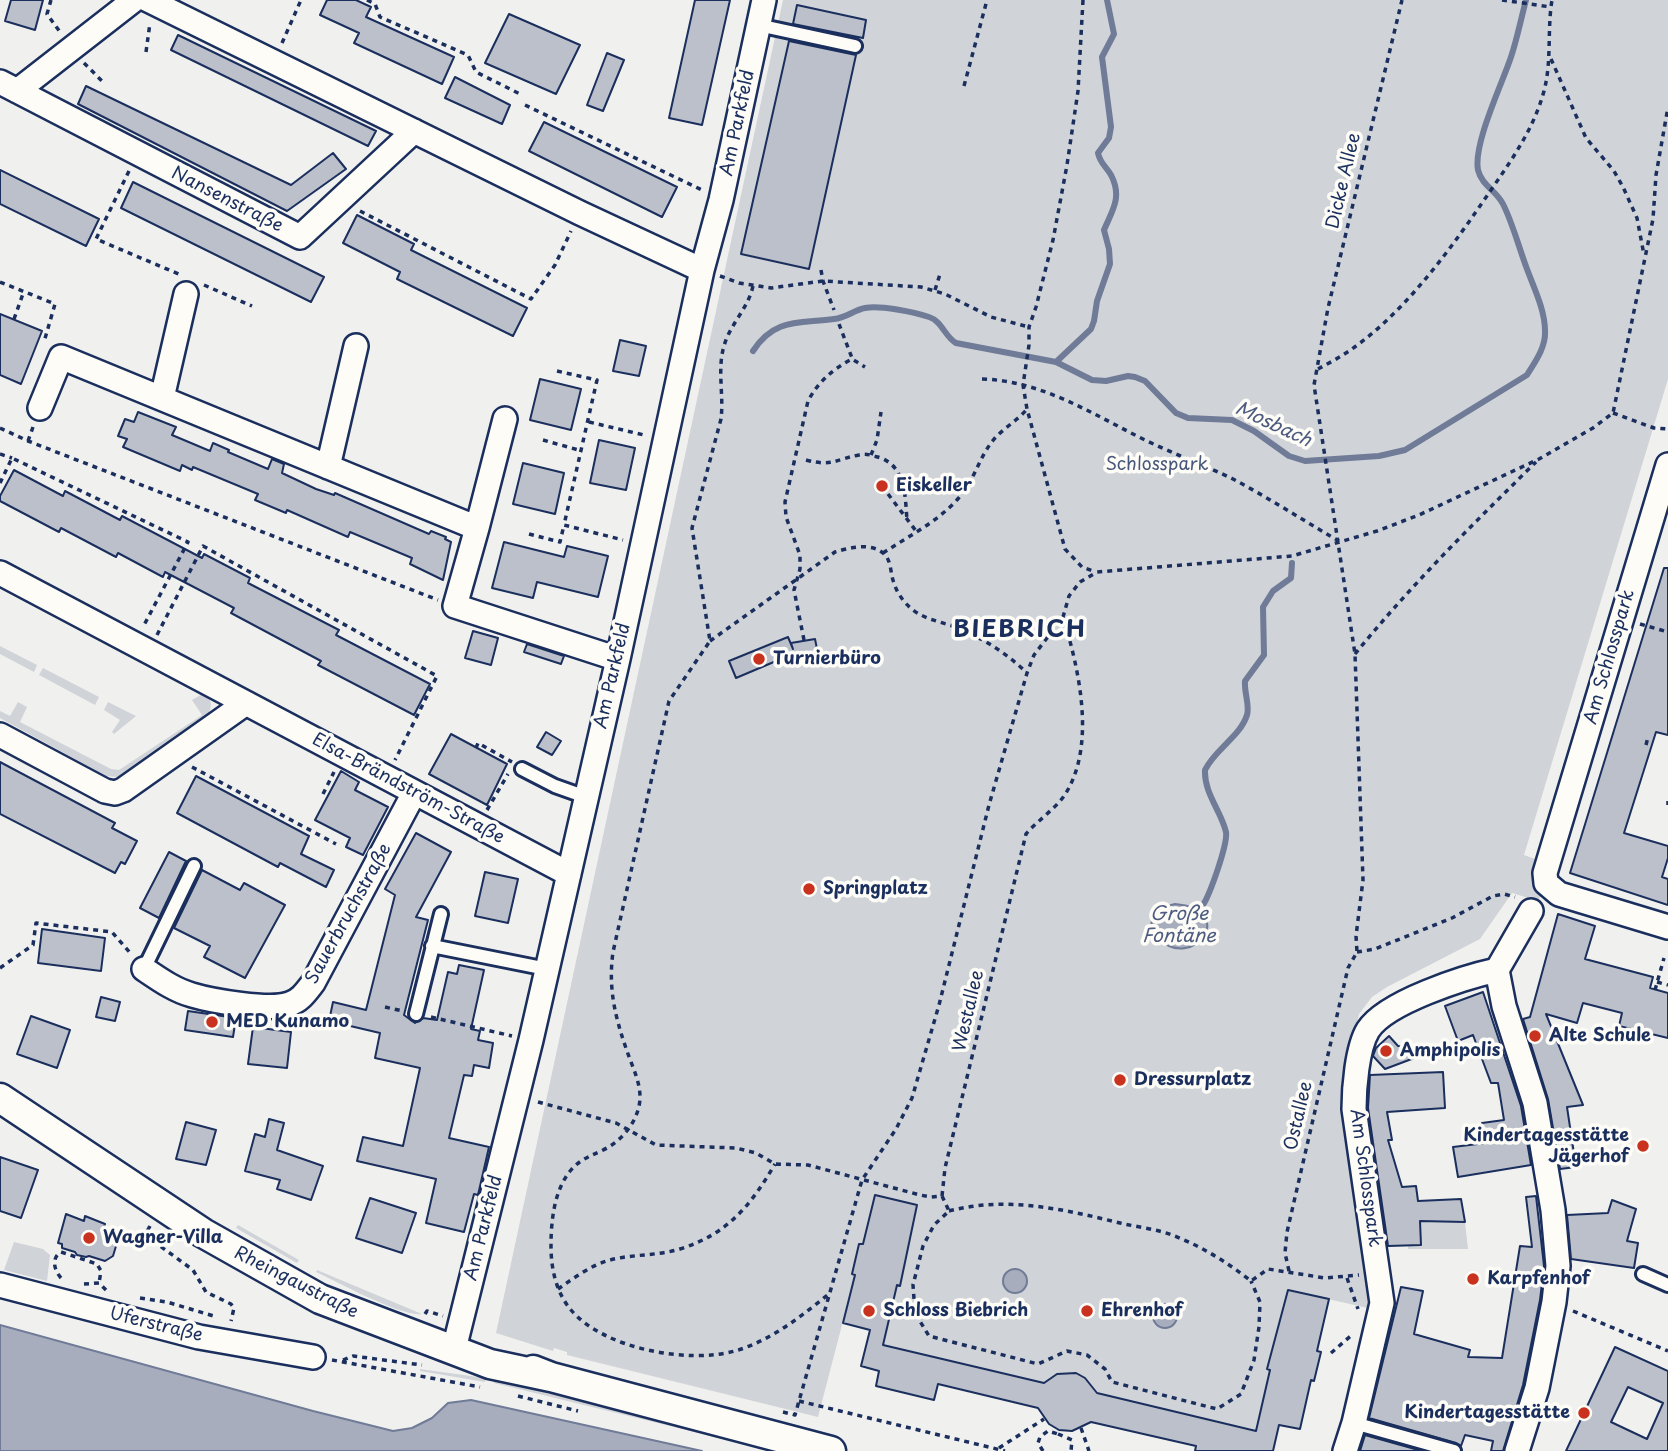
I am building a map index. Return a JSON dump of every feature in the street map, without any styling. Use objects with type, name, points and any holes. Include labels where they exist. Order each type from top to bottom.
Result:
[{"type":"street","name":"Nansenstraße","points":[[8,87],[72,48],[134,0]]},
{"type":"street","name":"Am Parkfeld","points":[[459,1351],[618,659],[702,270],[721,200],[764,0]]},
{"type":"street","points":[[149,11],[273,62],[702,270]]},
{"type":"street","name":"Nansenstraße","points":[[8,87],[300,237],[414,131]]},
{"type":"street","points":[[162,398],[193,286]]},
{"type":"street","points":[[328,467],[356,346]]},
{"type":"street","points":[[40,408],[61,357],[477,528]]},
{"type":"street","points":[[505,419],[455,606],[618,659]]},
{"type":"street","name":"Am Schlosspark","points":[[1668,465],[1545,873],[1546,883],[1559,894],[1668,928]]},
{"type":"street","name":"Elsa-Brändström-Straße","points":[[0,573],[569,874]]},
{"type":"street","points":[[0,735],[105,791],[115,793],[246,703]]},
{"type":"street","name":"Sauerbruchstraße","points":[[144,969],[172,987],[193,995],[264,1007],[292,1003],[303,996],[313,983],[414,793]]},
{"type":"street","points":[[1517,1451],[1537,1388],[1554,1302],[1558,1266],[1545,1158],[1535,1103],[1504,1006],[1497,970],[1525,905]]},
{"type":"street","name":"Am Schlosspark","points":[[1345,1451],[1381,1311],[1379,1273],[1354,1110],[1354,1095],[1365,1035],[1379,1019],[1399,1006],[1458,980],[1497,970]]},
{"type":"street","name":"Rheingaustraße","points":[[0,1098],[162,1207],[246,1259],[320,1299],[361,1317],[490,1364],[551,1377],[831,1451]]},
{"type":"street","name":"Uferstraße","points":[[0,1285],[199,1337],[313,1357]]},
{"type":"lane","points":[[758,25],[855,46]]},
{"type":"lane","points":[[522,769],[555,786],[586,797]]},
{"type":"lane","points":[[144,969],[194,866]]},
{"type":"lane","points":[[416,1014],[440,914]]},
{"type":"lane","points":[[432,946],[547,968]]},
{"type":"lane","points":[[1643,1273],[1668,1285]]},
{"type":"lane","points":[[1354,1423],[1454,1451]]},
{"type":"path","points":[[51,0],[47,14],[96,77],[105,84]]},
{"type":"path","points":[[273,62],[301,0]]},
{"type":"path","points":[[367,0],[375,4],[380,17],[468,55],[476,72],[522,95]]},
{"type":"path","points":[[964,86],[987,0]]},
{"type":"path","points":[[1083,0],[1078,91],[1067,165],[1053,240],[1029,327],[1023,385],[1065,549],[1082,567],[1097,572]]},
{"type":"path","name":"Dicke Allee","points":[[1357,952],[1356,936],[1363,880],[1355,654],[1314,385],[1328,308],[1402,0]]},
{"type":"path","points":[[1502,0],[1551,7]]},
{"type":"path","points":[[1318,369],[1346,353],[1380,325],[1429,274],[1486,198],[1527,134],[1545,89],[1550,57],[1552,0]]},
{"type":"path","points":[[146,52],[149,11]]},
{"type":"path","points":[[1550,57],[1586,138],[1614,171],[1623,187],[1637,218],[1645,258]]},
{"type":"path","points":[[525,104],[721,200]]},
{"type":"path","points":[[795,1415],[862,1180],[896,1129],[912,1098],[939,1005],[989,805],[1027,673],[1034,655],[1063,617],[1069,596],[1080,582],[1097,572],[1292,556],[1377,531],[1419,515],[1539,459],[1593,428],[1612,413],[1653,219],[1656,175],[1668,107]]},
{"type":"path","points":[[138,153],[96,239],[193,286],[252,306]]},
{"type":"path","points":[[340,200],[531,299],[555,265],[580,213]]},
{"type":"path","points":[[702,270],[739,284],[771,288],[823,282],[901,285],[935,290],[991,317],[1029,327]]},
{"type":"path","points":[[821,270],[834,310]]},
{"type":"path","points":[[935,290],[940,274]]},
{"type":"path","points":[[0,282],[55,304],[44,343],[61,357]]},
{"type":"path","points":[[710,641],[692,528],[721,419],[722,350],[733,324],[747,306],[753,286]]},
{"type":"path","points":[[14,319],[24,291]]},
{"type":"path","points":[[839,324],[852,359],[865,367]]},
{"type":"path","points":[[804,640],[794,599],[801,562],[786,517],[785,502],[808,401],[816,386],[852,359]]},
{"type":"path","points":[[528,534],[560,542],[597,380],[557,371]]},
{"type":"path","points":[[982,379],[1023,385],[1052,393],[1143,439],[1234,480],[1339,541]]},
{"type":"path","points":[[883,553],[953,506],[966,489],[976,466],[994,439],[1027,409]]},
{"type":"path","points":[[871,455],[881,412]]},
{"type":"path","points":[[1612,413],[1654,428],[1668,429]]},
{"type":"path","points":[[589,422],[665,440]]},
{"type":"path","points":[[0,428],[455,606]]},
{"type":"path","points":[[543,440],[582,450]]},
{"type":"path","points":[[0,454],[188,542],[141,648]]},
{"type":"path","points":[[806,460],[824,464],[860,454],[887,461],[899,472],[905,489],[907,520]]},
{"type":"path","points":[[0,483],[12,458]]},
{"type":"path","points":[[1355,654],[1445,552],[1539,459]]},
{"type":"path","points":[[882,485],[916,531]]},
{"type":"path","points":[[564,526],[642,545]]},
{"type":"path","points":[[141,648],[203,546],[437,676],[387,778]]},
{"type":"path","points":[[830,1293],[791,1322],[750,1346],[718,1354],[683,1356],[664,1354],[624,1343],[593,1328],[573,1312],[558,1289],[551,1231],[558,1195],[564,1181],[578,1164],[609,1147],[629,1129],[637,1114],[640,1097],[637,1078],[612,1006],[612,952],[669,701],[710,641],[835,552],[853,547],[871,548],[883,553],[889,562],[894,583],[910,608],[922,616],[958,628],[990,644],[1007,654],[1027,673]]},
{"type":"path","name":"Westallee","points":[[942,1196],[945,1168],[1026,834],[1063,798],[1075,774],[1081,745],[1082,716],[1073,650],[1063,617]]},
{"type":"path","points":[[1621,618],[1668,632]]},
{"type":"path","points":[[1646,745],[1648,737]]},
{"type":"path","points":[[476,748],[478,743],[514,763],[478,826]]},
{"type":"path","points":[[172,756],[336,844]]},
{"type":"path","points":[[1357,952],[1375,949],[1452,918],[1499,894],[1525,905]]},
{"type":"path","points":[[0,968],[33,945],[36,923],[112,932],[144,969]]},
{"type":"path","name":"Ostallee","points":[[1289,1271],[1285,1253],[1287,1232],[1348,968],[1357,952]]},
{"type":"path","points":[[1655,990],[1664,958]]},
{"type":"path","points":[[1657,982],[1668,985]]},
{"type":"path","points":[[385,1007],[531,1040]]},
{"type":"path","points":[[518,1097],[615,1123],[656,1146],[736,1149],[756,1153],[775,1164],[807,1165],[920,1195],[942,1196],[949,1211]]},
{"type":"path","points":[[558,1289],[597,1264],[679,1250],[708,1238],[743,1212],[775,1164]]},
{"type":"path","points":[[1008,1203],[1086,1215],[1172,1235],[1225,1261],[1251,1281],[1260,1302],[1254,1360],[1241,1394],[1217,1409],[1112,1382],[1105,1369],[1087,1355],[1067,1352],[1038,1364],[929,1336],[915,1313],[913,1285],[923,1245],[934,1225],[949,1211],[968,1206],[1008,1203]]},
{"type":"path","points":[[162,1207],[145,1235],[193,1270],[201,1288],[231,1304],[234,1308],[231,1321]]},
{"type":"path","points":[[65,1280],[59,1276],[54,1265],[54,1259],[61,1252],[97,1264],[101,1271],[99,1283]]},
{"type":"path","points":[[1251,1281],[1268,1269],[1325,1278],[1347,1278],[1358,1308],[1353,1335],[1331,1353]]},
{"type":"path","points":[[75,1283],[99,1283],[106,1290]]},
{"type":"path","points":[[130,1296],[167,1302],[218,1317]]},
{"type":"path","points":[[1554,1302],[1668,1351]]},
{"type":"path","points":[[425,1365],[353,1356],[341,1361],[486,1388]]},
{"type":"path","points":[[799,1401],[1005,1451]]},
{"type":"path","points":[[999,1448],[1044,1419]]},
{"type":"path","points":[[1081,1428],[1089,1451]]},
{"type":"path","points":[[1043,1451],[1038,1443],[1044,1432],[1059,1432],[1072,1440],[1071,1451]]},
{"type":"green space","name":"Schlosspark","points":[[783,0],[1668,0],[1668,379],[1524,855],[1538,860],[1535,885],[1541,895],[1538,901],[1512,893],[1480,939],[1387,987],[1372,997],[1359,1014],[1343,1097],[1372,1309],[1288,1290],[1267,1369],[1270,1370],[1259,1419],[1262,1433],[1096,1393],[1086,1379],[1073,1373],[1058,1374],[1044,1383],[881,1345],[897,1285],[900,1285],[917,1205],[875,1195],[863,1244],[859,1244],[852,1274],[855,1275],[818,1417],[567,1355],[567,1352],[554,1348],[553,1351],[496,1333]]},
{"type":"green space","points":[[0,646],[37,665],[34,672],[0,654]]},
{"type":"green space","points":[[43,668],[99,697],[95,705],[39,675]]},
{"type":"green space","points":[[204,693],[211,705],[205,717],[118,777],[106,776],[0,718],[0,711],[10,716],[18,702],[27,707],[20,722],[111,769],[119,770],[202,715],[192,700]]},
{"type":"green space","points":[[108,702],[136,716],[114,734],[112,732],[120,720],[104,710]]},
{"type":"green space","points":[[1420,1222],[1465,1222],[1468,1249],[1408,1249],[1408,1245],[1421,1244]]},
{"type":"green space","points":[[238,1225],[299,1260],[297,1263],[236,1228]]},
{"type":"green space","points":[[14,1242],[43,1249],[50,1255],[47,1281],[4,1270]]},
{"type":"green space","points":[[317,1270],[422,1314],[385,1305],[316,1272]]},
{"type":"green space","points":[[420,1371],[485,1378],[485,1382]]},
{"type":"green space","points":[[494,1379],[781,1451],[494,1383]]},
{"type":"water","name":"Große Fontäne","points":[[1175,904],[1194,909],[1205,917],[1207,927],[1204,936],[1195,944],[1184,948],[1171,947],[1153,932],[1154,916],[1163,908]]},
{"type":"water","points":[[1015,1269],[1026,1276],[1027,1281],[1020,1292],[1015,1293],[1004,1286],[1003,1281],[1010,1270]]},
{"type":"water","points":[[1165,1304],[1176,1311],[1177,1316],[1170,1327],[1165,1328],[1154,1321],[1153,1316],[1160,1305]]},
{"type":"water","points":[[0,1325],[393,1431],[412,1428],[432,1418],[448,1403],[471,1400],[702,1451],[0,1451]]},
{"type":"building","points":[[11,0],[43,0],[35,30],[5,21]]},
{"type":"building","points":[[327,0],[356,0],[371,7],[366,17],[454,57],[442,84],[354,43],[359,33],[320,15]]},
{"type":"building","points":[[695,0],[730,0],[702,125],[669,118]]},
{"type":"building","points":[[797,5],[866,20],[863,38],[793,24]]},
{"type":"building","points":[[509,14],[580,45],[556,94],[485,63]]},
{"type":"building","points":[[178,35],[376,131],[368,146],[171,50]]},
{"type":"building","points":[[789,41],[856,55],[809,269],[741,254]]},
{"type":"building","points":[[607,53],[624,60],[603,111],[587,105]]},
{"type":"building","points":[[455,77],[510,105],[502,124],[445,98]]},
{"type":"building","points":[[86,86],[291,185],[333,153],[346,169],[287,211],[78,104]]},
{"type":"building","points":[[544,122],[677,187],[662,217],[529,151]]},
{"type":"building","points":[[0,170],[99,219],[86,246],[0,204]]},
{"type":"building","points":[[133,182],[324,277],[311,302],[121,208]]},
{"type":"building","points":[[357,215],[414,244],[411,250],[527,308],[513,336],[397,279],[400,272],[343,243]]},
{"type":"building","points":[[0,314],[42,331],[21,384],[0,375]]},
{"type":"building","points":[[620,340],[646,346],[639,376],[613,371]]},
{"type":"building","points":[[540,379],[581,389],[571,430],[530,420]]},
{"type":"building","points":[[138,412],[176,427],[172,435],[210,451],[213,443],[268,469],[272,459],[284,464],[282,473],[316,489],[334,495],[335,493],[429,534],[431,531],[446,537],[445,539],[451,542],[443,580],[410,564],[412,558],[350,532],[348,537],[287,510],[286,513],[255,500],[258,494],[193,467],[192,470],[182,465],[180,471],[123,447],[127,439],[118,436],[125,419],[134,422]]},
{"type":"building","points":[[599,440],[635,448],[626,490],[590,483]]},
{"type":"building","points":[[523,463],[564,473],[555,514],[513,504]]},
{"type":"building","points":[[14,470],[63,496],[65,491],[120,520],[122,516],[202,558],[204,554],[250,578],[248,583],[339,630],[336,635],[430,684],[414,715],[318,665],[321,661],[231,613],[234,608],[165,572],[163,577],[118,553],[116,557],[61,528],[59,532],[0,501]]},
{"type":"building","points":[[504,542],[564,557],[567,546],[608,556],[598,597],[537,582],[533,598],[492,588]]},
{"type":"building","points":[[1664,568],[1668,568],[1668,735],[1656,732],[1624,833],[1668,846],[1668,858],[1662,877],[1668,879],[1668,905],[1570,873]]},
{"type":"building","points":[[473,631],[498,638],[491,665],[465,658]]},
{"type":"building","name":"Turnierbüro","points":[[788,637],[793,649],[791,643],[815,639],[818,654],[798,660],[795,653],[736,678],[729,661]]},
{"type":"building","points":[[527,644],[564,656],[561,664],[524,652]]},
{"type":"building","points":[[546,732],[561,741],[552,755],[537,747]]},
{"type":"building","points":[[451,734],[507,764],[487,805],[429,774]]},
{"type":"building","points":[[0,762],[115,823],[112,828],[137,841],[125,864],[121,862],[115,873],[0,814]]},
{"type":"building","points":[[341,771],[359,782],[355,790],[388,807],[363,855],[346,847],[350,838],[315,820]]},
{"type":"building","points":[[196,776],[309,836],[301,854],[334,870],[326,887],[280,863],[278,867],[177,813]]},
{"type":"building","points":[[416,833],[451,852],[416,917],[428,920],[404,1015],[415,1023],[423,1018],[437,1020],[448,972],[457,974],[459,965],[484,970],[471,1029],[480,1031],[478,1040],[493,1043],[489,1068],[474,1065],[472,1076],[464,1075],[449,1138],[489,1147],[478,1195],[474,1194],[464,1232],[426,1223],[436,1179],[357,1161],[363,1137],[403,1146],[420,1068],[375,1058],[380,1033],[329,1021],[333,1002],[366,1010],[395,895],[385,889]]},
{"type":"building","points":[[169,852],[186,861],[159,918],[140,908]]},
{"type":"building","points":[[202,870],[240,890],[244,883],[285,905],[245,978],[204,957],[210,946],[174,928]]},
{"type":"building","points":[[485,872],[518,879],[508,923],[475,916]]},
{"type":"building","points":[[1558,914],[1595,926],[1585,959],[1653,977],[1650,988],[1668,993],[1668,1038],[1619,1026],[1622,1013],[1583,1003],[1577,1023],[1546,1014],[1583,1105],[1567,1107],[1576,1167],[1560,1169],[1548,1099],[1523,1019],[1530,1017]]},
{"type":"building","points":[[42,929],[105,938],[101,971],[38,963]]},
{"type":"building","points":[[1483,992],[1521,1106],[1531,1165],[1458,1177],[1453,1147],[1486,1143],[1482,1123],[1504,1120],[1498,1083],[1491,1083],[1473,1035],[1458,1041],[1445,1006]]},
{"type":"building","points":[[101,997],[120,1002],[115,1021],[96,1017]]},
{"type":"building","points":[[188,1011],[236,1018],[233,1037],[185,1030]]},
{"type":"building","points":[[31,1016],[70,1030],[57,1068],[17,1054]]},
{"type":"building","points":[[253,1027],[291,1032],[287,1068],[248,1064]]},
{"type":"building","points":[[1389,1036],[1398,1046],[1441,1048],[1385,1069],[1373,1056],[1376,1048]]},
{"type":"building","points":[[1443,1072],[1445,1108],[1387,1112],[1392,1140],[1388,1140],[1402,1187],[1416,1186],[1418,1201],[1461,1199],[1465,1222],[1420,1221],[1421,1245],[1388,1246],[1368,1108],[1370,1075]]},
{"type":"building","points":[[269,1119],[284,1123],[277,1150],[323,1166],[311,1200],[277,1189],[280,1180],[245,1171],[255,1134],[265,1137]]},
{"type":"building","points":[[186,1122],[216,1130],[206,1165],[176,1159]]},
{"type":"building","points":[[0,1157],[38,1170],[21,1218],[0,1211]]},
{"type":"building","name":"Schloss Biebrich","points":[[875,1195],[917,1205],[900,1286],[897,1285],[883,1345],[1044,1383],[1057,1374],[1076,1373],[1085,1378],[1097,1393],[1256,1431],[1270,1370],[1267,1369],[1288,1290],[1329,1299],[1317,1351],[1321,1352],[1314,1381],[1311,1380],[1300,1429],[1279,1425],[1273,1451],[1195,1451],[1196,1446],[1091,1422],[1072,1431],[1059,1430],[1049,1424],[1038,1408],[938,1384],[934,1400],[876,1386],[879,1371],[861,1366],[870,1330],[843,1323],[855,1275],[852,1274],[859,1244],[863,1244]]},
{"type":"building","points":[[1536,1196],[1544,1266],[1540,1300],[1523,1385],[1503,1451],[1491,1451],[1493,1441],[1465,1435],[1461,1446],[1369,1418],[1401,1287],[1423,1291],[1414,1334],[1470,1350],[1468,1357],[1502,1358],[1520,1246],[1532,1247],[1526,1197]]},
{"type":"building","points":[[370,1198],[416,1213],[402,1253],[356,1238]]},
{"type":"building","points":[[1612,1200],[1636,1209],[1627,1241],[1638,1243],[1634,1268],[1571,1259],[1567,1215],[1608,1213]]},
{"type":"building","name":"Wagner-Villa","points":[[66,1214],[84,1221],[85,1216],[120,1233],[113,1256],[105,1261],[77,1255],[62,1248],[62,1244],[58,1243]]},
{"type":"building","points":[[1615,1347],[1668,1371],[1668,1451],[1566,1451]],"holes":[[[1628,1387],[1663,1403],[1647,1439],[1611,1422]]]},
{"type":"building","points":[[1365,1435],[1422,1451],[1360,1451]]},
{"type":"waterway","points":[[1056,362],[1091,329],[1110,264],[1104,230],[1115,204],[1116,191],[1112,177],[1098,153],[1109,138],[1111,127],[1102,57],[1114,34],[1107,0]]},
{"type":"waterway","name":"Mosbach","points":[[753,351],[761,340],[779,327],[838,318],[857,310],[879,307],[933,319],[956,343],[1056,362],[1092,380],[1135,377],[1145,381],[1176,413],[1188,418],[1232,420],[1254,431],[1289,456],[1305,461],[1379,456],[1405,450],[1527,375],[1544,343],[1545,323],[1541,307],[1510,220],[1500,199],[1478,170],[1484,130],[1511,57],[1526,0]]},
{"type":"waterway","points":[[1203,905],[1218,869],[1226,838],[1224,824],[1207,786],[1205,770],[1244,723],[1248,707],[1245,681],[1264,655],[1263,607],[1273,591],[1291,578],[1292,563]]},
{"type":"place","name":"Eiskeller","points":[[882,486]]},
{"type":"place","name":"Turnierbüro","points":[[759,659]]},
{"type":"place","name":"Springplatz","points":[[809,889]]},
{"type":"place","name":"MED Kunamo","points":[[212,1022]]},
{"type":"place","name":"Alte Schule","points":[[1535,1036]]},
{"type":"place","name":"Amphipolis","points":[[1386,1051]]},
{"type":"place","name":"Dressurplatz","points":[[1120,1080]]},
{"type":"place","name":"Kindertagesstätte Jägerhof","points":[[1643,1146]]},
{"type":"place","name":"Wagner-Villa","points":[[89,1238]]},
{"type":"place","name":"Karpfenhof","points":[[1473,1279]]},
{"type":"place","name":"Schloss Biebrich","points":[[869,1311]]},
{"type":"place","name":"Ehrenhof","points":[[1087,1311]]},
{"type":"place","name":"Kindertagesstätte","points":[[1584,1413]]},
{"type":"district","name":"BIEBRICH","points":[[1020,630]]}]
